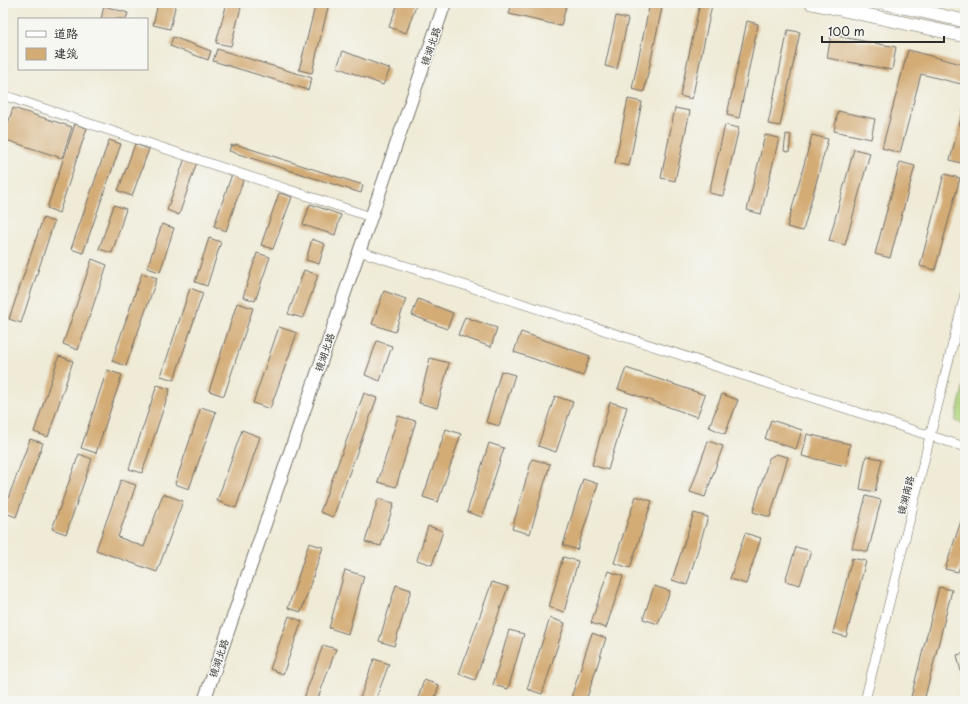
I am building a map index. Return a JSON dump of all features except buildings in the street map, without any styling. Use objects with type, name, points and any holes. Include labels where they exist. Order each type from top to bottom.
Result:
[{"type":"main road","points":[[811,3],[965,36]]},
{"type":"main road","points":[[885,3],[965,21]]},
{"type":"street","name":"镜湖北路","points":[[204,701],[445,3]]},
{"type":"street","points":[[3,95],[371,216]]},
{"type":"street","points":[[359,251],[965,447]]},
{"type":"street","name":"镜湖南路","points":[[865,701],[965,294]]},
{"type":"green space","points":[[965,380],[965,425],[955,421]]}]
